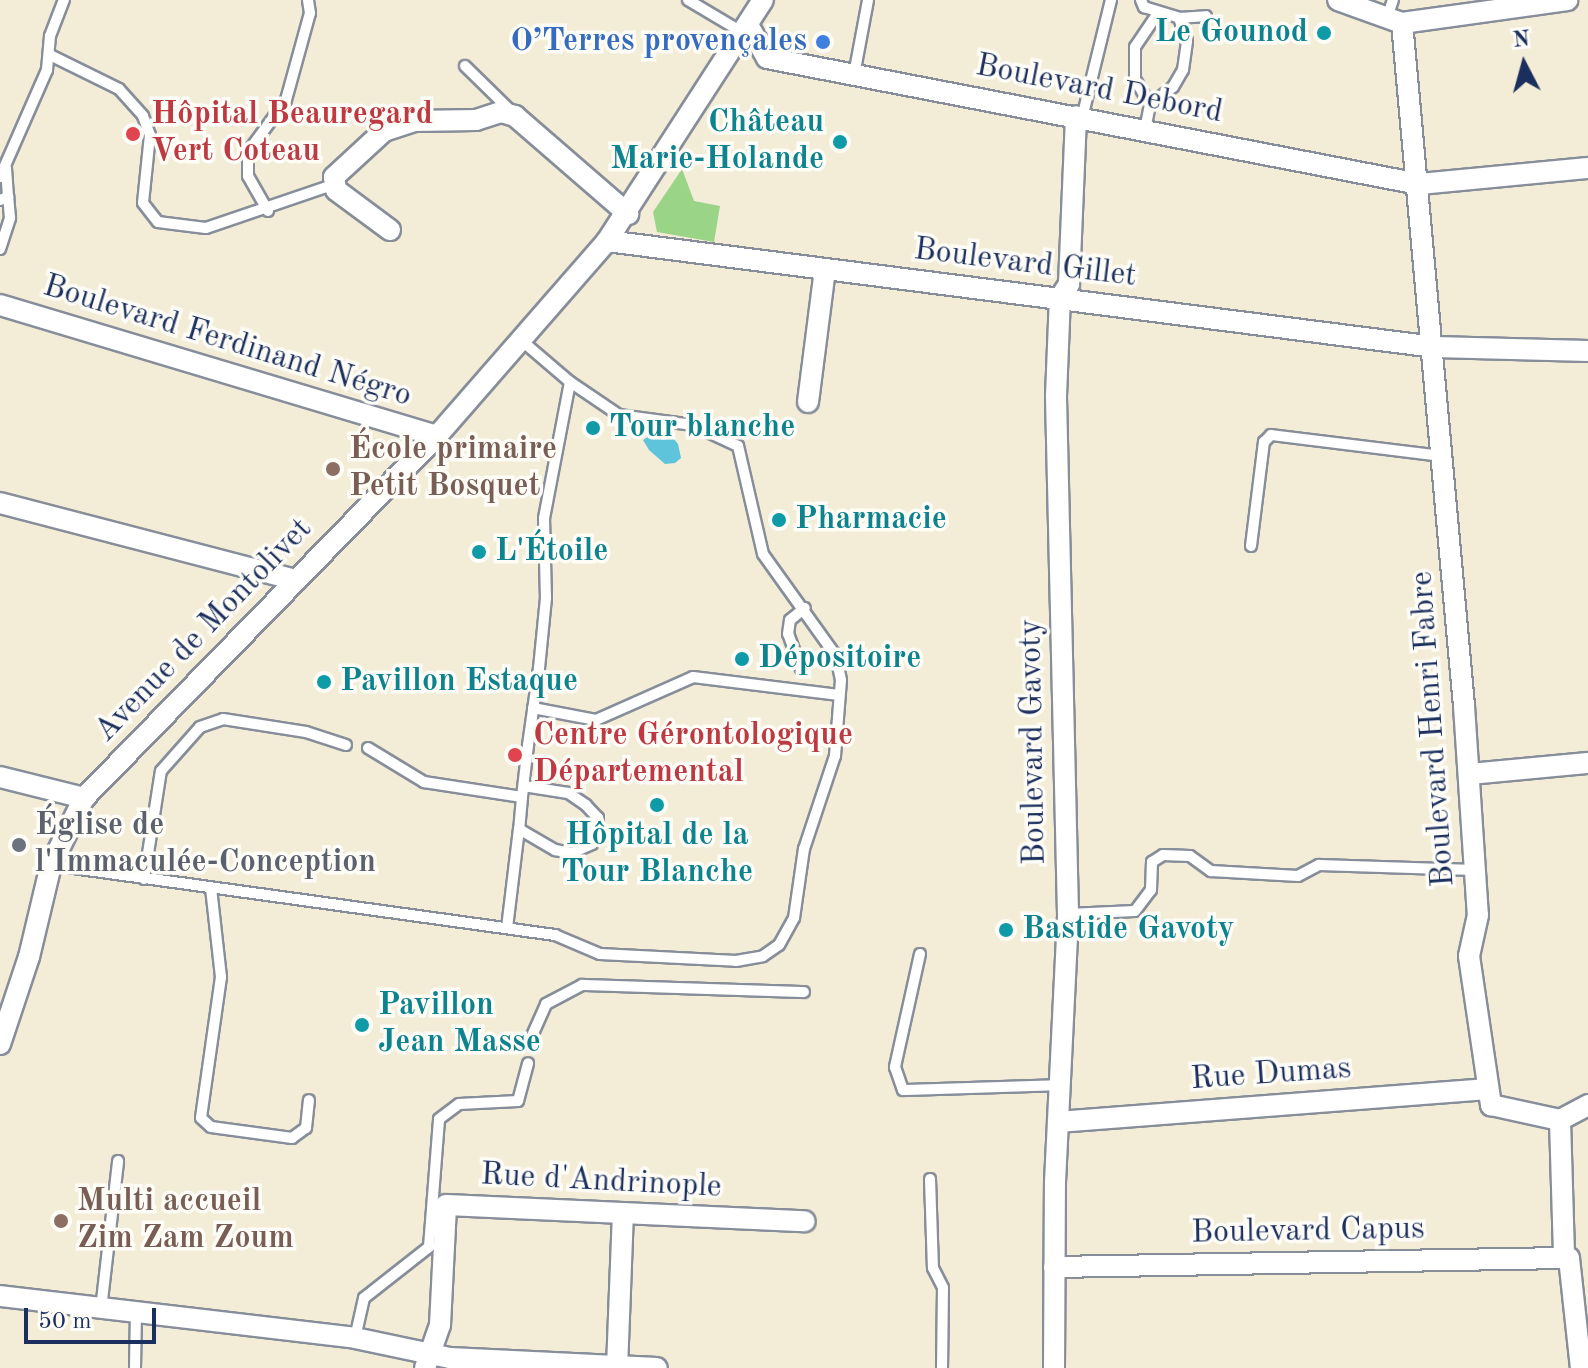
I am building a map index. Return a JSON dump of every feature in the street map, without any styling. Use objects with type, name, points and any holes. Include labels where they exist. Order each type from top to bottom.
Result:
[{"type":"street","name":"Avenue de Montolivet","points":[[0,1044],[29,957],[51,865],[84,798],[437,436],[607,241],[628,214],[763,0]]},
{"type":"street","points":[[1338,0],[1394,14],[1567,0]]},
{"type":"street","name":"Boulevard Henri Fabre","points":[[1394,14],[1419,184],[1445,456],[1478,915],[1469,956],[1488,1089]]},
{"type":"street","points":[[746,30],[767,58]]},
{"type":"street","name":"Boulevard Debord","points":[[725,62],[767,58],[1419,184],[1588,168]]},
{"type":"street","points":[[390,230],[332,185],[334,177],[384,131],[414,121],[476,120],[501,112],[515,116],[628,214]]},
{"type":"street","name":"Boulevard Gavoty","points":[[1054,1368],[1059,1085],[1068,914],[1056,411],[1060,298],[1069,284],[1079,117]]},
{"type":"street","name":"Boulevard Gillet","points":[[607,241],[1435,347],[1588,351]]},
{"type":"street","points":[[808,402],[825,269]]},
{"type":"street","name":"Boulevard Ferdinand Négro","points":[[0,305],[437,436]]},
{"type":"street","points":[[0,503],[296,580]]},
{"type":"street","points":[[1469,774],[1588,763]]},
{"type":"street","points":[[0,777],[84,798]]},
{"type":"street","points":[[1488,1089],[1491,1105],[1560,1120],[1588,1105]]},
{"type":"street","name":"Rue Dumas","points":[[1058,1122],[1488,1089]]},
{"type":"street","points":[[1560,1120],[1564,1258],[1569,1258],[1580,1296],[1581,1368]]},
{"type":"street","name":"Rue d'Andrinople","points":[[427,1359],[440,1325],[446,1205],[805,1221]]},
{"type":"street","points":[[617,1367],[623,1213]]},
{"type":"street","name":"Boulevard Capus","points":[[1054,1267],[1564,1258]]},
{"type":"street","points":[[0,1296],[355,1338],[427,1359],[657,1368]]},
{"type":"lane","points":[[0,249],[10,218],[4,198],[3,173],[50,55],[53,25],[64,0]]},
{"type":"lane","points":[[268,211],[245,163],[258,135],[286,100],[310,13],[308,0]]},
{"type":"lane","points":[[688,0],[746,30]]},
{"type":"lane","points":[[854,75],[868,0]]},
{"type":"lane","points":[[1079,117],[1111,0]]},
{"type":"lane","points":[[1141,0],[1158,13],[1179,18],[1206,16]]},
{"type":"lane","points":[[1150,105],[1135,79],[1135,47],[1158,13]]},
{"type":"lane","points":[[1145,130],[1150,105],[1173,87],[1183,70],[1187,41],[1179,18]]},
{"type":"lane","points":[[50,55],[119,89],[143,116],[150,135],[143,203],[158,222],[206,228],[268,211],[332,185]]},
{"type":"lane","points":[[465,66],[515,116]]},
{"type":"lane","points":[[51,865],[566,937],[600,954],[736,961],[772,952],[794,918],[804,849],[835,756],[839,695],[836,656],[805,608],[763,554],[738,446],[693,425],[619,415],[570,382],[521,340]]},
{"type":"lane","points":[[507,928],[546,598],[544,518],[570,382]]},
{"type":"lane","points":[[1251,546],[1264,442],[1271,435],[1423,457],[1445,456]]},
{"type":"lane","points":[[801,669],[788,634],[790,620],[805,608]]},
{"type":"lane","points":[[533,708],[596,720],[683,677],[839,695]]},
{"type":"lane","points":[[144,879],[161,771],[200,727],[223,719],[306,732],[346,745]]},
{"type":"lane","points":[[368,748],[424,782],[523,792],[568,793],[598,818],[598,830],[592,844],[572,853],[538,843],[519,829]]},
{"type":"lane","points":[[1068,914],[1135,911],[1151,890],[1152,862],[1163,855],[1190,856],[1211,871],[1298,876],[1319,865],[1475,870]]},
{"type":"lane","points":[[211,888],[221,977],[201,1118],[211,1127],[292,1138],[306,1128],[309,1100]]},
{"type":"lane","points":[[920,954],[895,1067],[903,1090],[1059,1085]]},
{"type":"lane","points":[[531,1038],[546,1004],[582,985],[804,992]]},
{"type":"lane","points":[[355,1338],[364,1298],[429,1247],[439,1119],[459,1104],[518,1101],[528,1063]]},
{"type":"lane","points":[[101,1309],[118,1161]]},
{"type":"lane","points":[[930,1179],[933,1268],[943,1288],[942,1368]]},
{"type":"lane","points":[[135,1368],[136,1313]]},
{"type":"green space","points":[[682,169],[694,201],[720,206],[714,242],[657,232],[653,212]]},
{"type":"water","points":[[657,431],[669,433],[678,444],[681,458],[675,463],[665,464],[643,440]]},
{"type":"place","name":"Le Gounod","points":[[1324,33]]},
{"type":"place","name":"O’Terres provençales","points":[[823,42]]},
{"type":"place","name":"Hôpital Beauregard Vert Coteau","points":[[133,134]]},
{"type":"place","name":"Château Marie-Holande","points":[[840,142]]},
{"type":"place","name":"Tour blanche","points":[[593,428]]},
{"type":"place","name":"École primaire Petit Bosquet","points":[[333,469]]},
{"type":"place","name":"Pharmacie","points":[[779,520]]},
{"type":"place","name":"L'Étoile","points":[[479,552]]},
{"type":"place","name":"Dépositoire","points":[[742,659]]},
{"type":"place","name":"Pavillon Estaque","points":[[324,682]]},
{"type":"place","name":"Centre Gérontologique Départemental","points":[[515,755]]},
{"type":"place","name":"Hôpital de la Tour Blanche","points":[[657,805]]},
{"type":"place","name":"Église de l'Immaculée-Conception","points":[[19,845]]},
{"type":"place","name":"Bastide Gavoty","points":[[1006,930]]},
{"type":"place","name":"Pavillon Jean Masse","points":[[362,1025]]},
{"type":"place","name":"Multi accueil Zim Zam Zoum","points":[[61,1221]]}]
